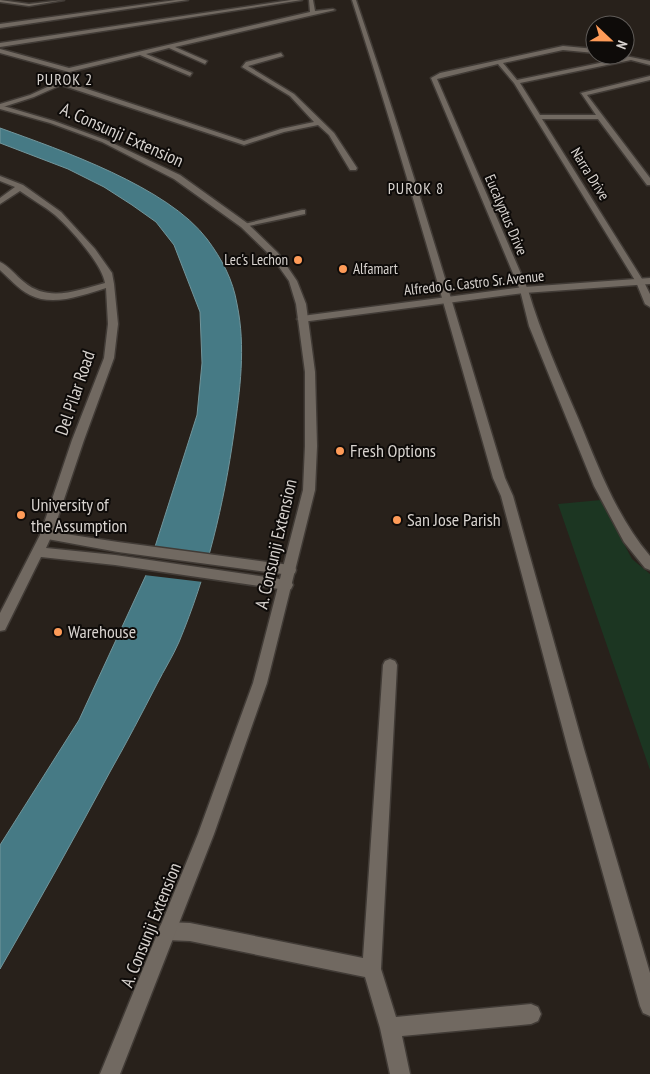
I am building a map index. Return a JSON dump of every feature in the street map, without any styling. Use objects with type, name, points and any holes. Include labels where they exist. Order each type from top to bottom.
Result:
[{"type":"street","points":[[26,5],[36,0]]},
{"type":"street","points":[[0,2],[26,5],[62,0]]},
{"type":"street","points":[[0,26],[45,17],[186,0]]},
{"type":"street","points":[[0,45],[300,0]]},
{"type":"street","points":[[311,0],[313,13]]},
{"type":"street","points":[[354,0],[392,114],[498,478],[507,496],[576,749],[650,1006]]},
{"type":"street","points":[[26,5],[36,10]]},
{"type":"street","points":[[0,51],[69,70],[313,13],[333,10]]},
{"type":"street","points":[[168,46],[205,62]]},
{"type":"street","name":"Eucalyptus Drive","points":[[585,50],[563,48],[440,75],[434,78],[524,290],[534,326],[600,486],[628,539],[650,565]]},
{"type":"street","points":[[139,53],[190,74]]},
{"type":"street","points":[[281,55],[248,63],[245,67],[292,95],[319,124],[332,134],[353,168]]},
{"type":"street","points":[[635,59],[650,63]]},
{"type":"street","name":"Narra Drive","points":[[500,63],[516,82],[538,117],[640,282],[650,304]]},
{"type":"street","points":[[516,82],[598,65]]},
{"type":"street","points":[[0,106],[62,83],[73,75],[69,70]]},
{"type":"street","points":[[650,78],[583,94],[650,183]]},
{"type":"street","points":[[62,83],[244,143],[283,130],[319,124]]},
{"type":"street","name":"A. Consunji Extension","points":[[0,106],[104,141],[177,177],[244,225],[274,255],[293,281],[301,304],[310,372],[311,446],[309,490],[260,683],[206,834],[110,1074]]},
{"type":"street","points":[[538,117],[599,117]]},
{"type":"street","name":"Del Pilar Road","points":[[0,178],[20,187],[58,214],[92,251],[108,273],[113,324],[109,358],[78,440],[46,535],[0,626]]},
{"type":"street","points":[[0,202],[20,187]]},
{"type":"street","points":[[244,225],[302,212]]},
{"type":"street","points":[[0,265],[32,293],[40,296],[58,297],[110,284]]},
{"type":"street","name":"Alfredo G. Castro Sr. Avenue","points":[[302,319],[524,290],[650,281]]},
{"type":"street","points":[[46,535],[118,547],[290,570]]},
{"type":"street","points":[[38,552],[115,560],[286,585]]},
{"type":"street","points":[[390,665],[372,969],[390,1027],[400,1074]]},
{"type":"street","points":[[167,931],[190,932],[372,969]]},
{"type":"street","points":[[390,1027],[531,1014]]},
{"type":"green space","points":[[601,500],[632,559],[650,574],[650,770],[558,504]]},
{"type":"water","points":[[0,128],[53,147],[112,172],[167,203],[189,220],[207,239],[230,278],[240,320],[242,352],[230,460],[220,513],[189,617],[179,642],[129,738],[0,969],[0,845],[79,720],[146,575],[197,415],[202,363],[200,312],[174,245],[156,222],[104,187],[68,169],[0,143]]},
{"type":"pier","points":[[150,556],[210,563],[203,582],[144,575]]},
{"type":"place","name":"Lec's Lechon","points":[[298,260]]},
{"type":"place","name":"Alfamart","points":[[343,269]]},
{"type":"place","name":"Fresh Options","points":[[340,451]]},
{"type":"place","name":"University of the Assumption","points":[[21,515]]},
{"type":"place","name":"San Jose Parish","points":[[397,520]]},
{"type":"place","name":"Warehouse","points":[[58,632]]},
{"type":"district","name":"PUROK 2","points":[[65,79]]},
{"type":"district","name":"PUROK 8","points":[[416,188]]}]
